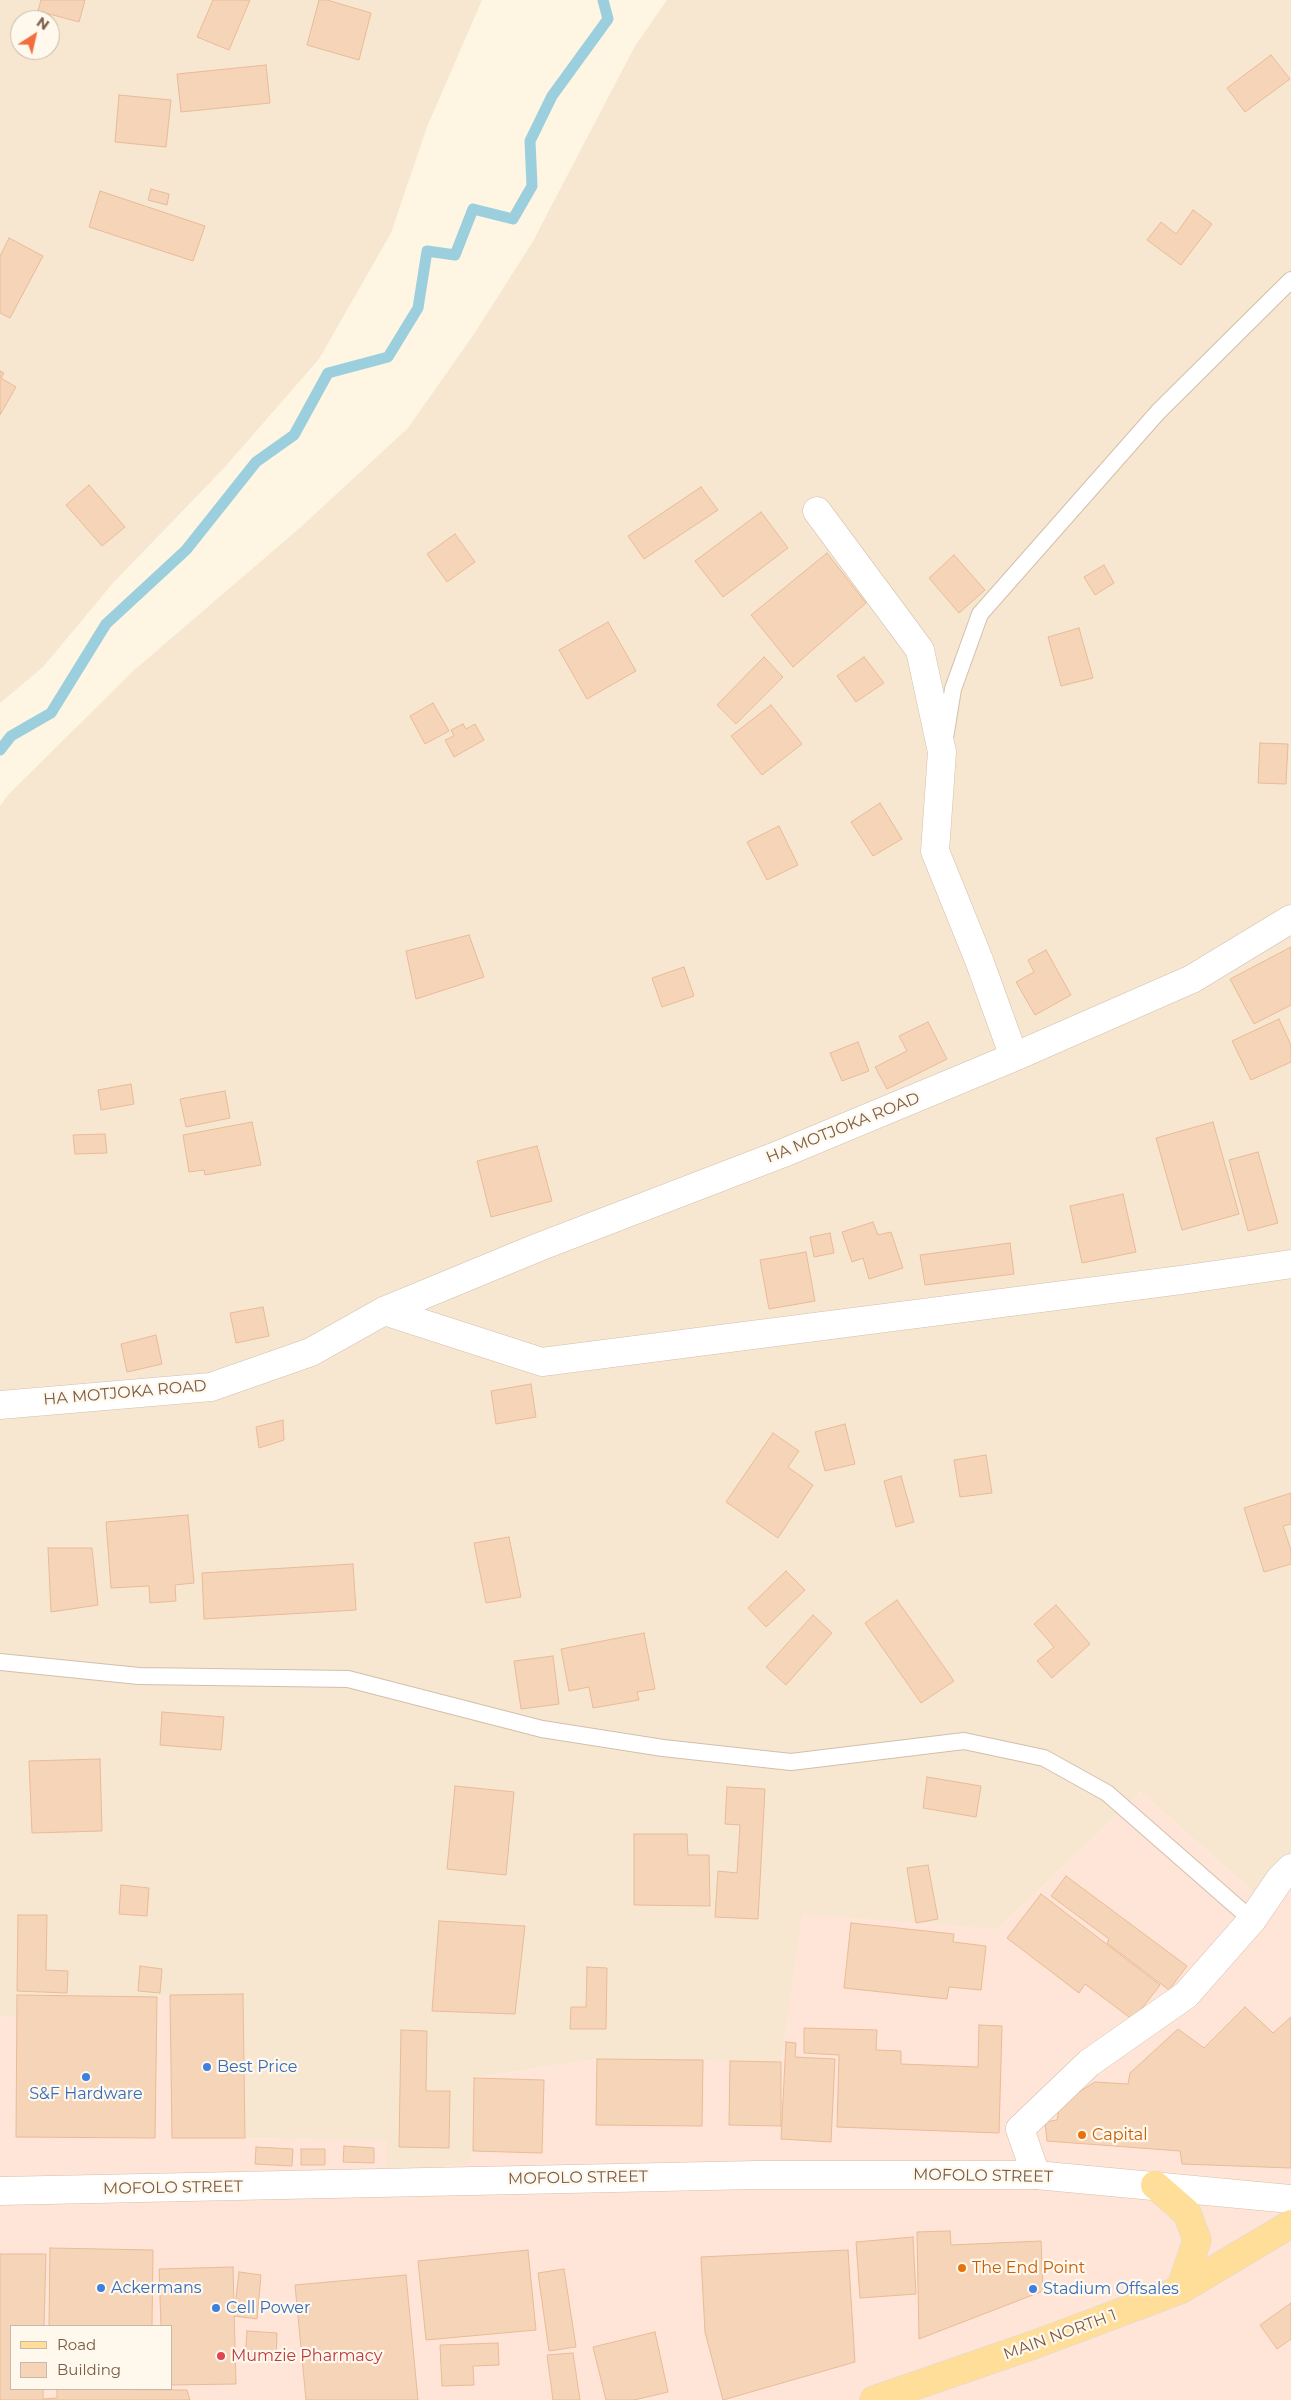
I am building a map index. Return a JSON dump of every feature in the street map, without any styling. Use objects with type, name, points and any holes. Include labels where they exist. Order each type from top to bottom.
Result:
[{"type":"main road","points":[[1155,2184],[1187,2213],[1197,2240],[1180,2290]]},
{"type":"main road","name":"MAIN NORTH 1","points":[[874,2400],[1036,2344],[1180,2290],[1291,2224]]},
{"type":"street","points":[[817,511],[920,650],[942,752],[935,851],[979,960],[1014,1057]]},
{"type":"street","name":"HA MOTJOKA ROAD","points":[[0,1405],[211,1387],[311,1352],[384,1311],[539,1247],[781,1154],[1014,1057],[1192,979],[1291,919]]},
{"type":"street","points":[[384,1311],[542,1362],[1181,1280],[1291,1264]]},
{"type":"street","points":[[1036,2175],[1020,2129],[1089,2063],[1186,1995],[1252,1920],[1280,1879],[1291,1868]]},
{"type":"street","name":"MOFOLO STREET","points":[[0,2191],[757,2174],[1036,2175],[1155,2184],[1291,2199]]},
{"type":"lane","points":[[942,752],[953,689],[980,614],[1158,412],[1291,280]]},
{"type":"lane","points":[[0,1662],[139,1676],[348,1679],[542,1729],[663,1748],[791,1762],[964,1741],[1044,1758],[1108,1793],[1252,1920]]},
{"type":"shaded area","points":[[0,0],[482,0],[427,127],[391,233],[319,359],[224,468],[113,583],[43,667],[0,703]]},
{"type":"shaded area","points":[[667,0],[1291,0],[1291,1852],[1253,1892],[1141,1792],[998,1929],[977,1929],[781,2062],[597,2059],[474,2078],[473,2151],[468,2165],[387,2171],[387,2142],[245,2138],[242,1994],[170,1995],[17,2017],[0,2016],[0,806],[8,795],[132,672],[302,526],[408,428],[474,334],[532,243],[635,46]]},
{"type":"shaded area","points":[[1141,1792],[1253,1892],[1291,1852],[1291,2400],[0,2400],[0,2016],[17,2017],[17,1995],[157,1997],[170,1995],[243,1994],[245,2138],[387,2141],[387,2171],[468,2165],[473,2151],[474,2078],[597,2059],[781,2062],[802,1914],[998,1929]]},
{"type":"building","points":[[41,0],[85,0],[79,22],[60,17],[60,10],[38,10]]},
{"type":"building","points":[[213,0],[250,0],[229,50],[197,37]]},
{"type":"building","points":[[319,0],[327,0],[371,13],[359,60],[307,45]]},
{"type":"building","points":[[1271,55],[1290,79],[1245,112],[1227,88]]},
{"type":"building","points":[[266,65],[270,103],[181,112],[177,74]]},
{"type":"building","points":[[119,95],[171,100],[166,147],[115,142]]},
{"type":"building","points":[[151,189],[169,194],[167,205],[148,200]]},
{"type":"building","points":[[100,191],[205,226],[193,261],[89,227]]},
{"type":"building","points":[[1193,210],[1212,224],[1181,265],[1147,240],[1161,222],[1176,234]]},
{"type":"building","points":[[9,238],[43,256],[10,318],[0,313],[0,256]]},
{"type":"building","points":[[0,371],[4,373],[1,378],[16,387],[0,415]]},
{"type":"building","points":[[89,485],[125,527],[102,546],[66,505]]},
{"type":"building","points":[[701,487],[718,510],[644,559],[628,536]]},
{"type":"building","points":[[761,512],[788,548],[723,597],[695,561]]},
{"type":"building","points":[[455,534],[475,562],[447,582],[427,554]]},
{"type":"building","points":[[827,553],[866,603],[793,667],[751,615]]},
{"type":"building","points":[[954,555],[985,590],[959,613],[929,578]]},
{"type":"building","points":[[1104,565],[1114,583],[1095,595],[1084,577]]},
{"type":"building","points":[[608,622],[636,671],[587,699],[559,650]]},
{"type":"building","points":[[1079,628],[1093,678],[1061,686],[1048,637]]},
{"type":"building","points":[[764,657],[783,677],[736,724],[717,705]]},
{"type":"building","points":[[864,657],[884,683],[856,702],[837,676]]},
{"type":"building","points":[[433,703],[449,731],[425,744],[410,716]]},
{"type":"building","points":[[771,705],[802,744],[762,775],[731,736]]},
{"type":"building","points":[[463,724],[466,729],[475,724],[484,740],[454,757],[445,740],[454,736],[451,730]]},
{"type":"building","points":[[1260,743],[1288,744],[1286,784],[1258,783]]},
{"type":"building","points":[[880,803],[902,839],[873,856],[851,822]]},
{"type":"building","points":[[779,826],[798,865],[767,880],[747,842]]},
{"type":"building","points":[[469,935],[484,977],[416,999],[406,951]]},
{"type":"building","points":[[1291,947],[1291,1005],[1254,1024],[1230,979]]},
{"type":"building","points":[[1046,950],[1071,995],[1035,1015],[1016,982],[1034,972],[1028,960]]},
{"type":"building","points":[[684,967],[694,996],[662,1007],[652,978]]},
{"type":"building","points":[[1279,1019],[1291,1045],[1291,1062],[1251,1080],[1232,1041]]},
{"type":"building","points":[[928,1022],[947,1059],[887,1089],[875,1067],[907,1051],[899,1036]]},
{"type":"building","points":[[858,1042],[869,1071],[842,1081],[830,1053]]},
{"type":"building","points":[[131,1084],[134,1104],[101,1110],[98,1090]]},
{"type":"building","points":[[225,1091],[230,1118],[186,1127],[180,1099]]},
{"type":"building","points":[[252,1122],[261,1165],[205,1175],[204,1170],[189,1172],[183,1135]]},
{"type":"building","points":[[1213,1122],[1239,1214],[1182,1230],[1156,1138]]},
{"type":"building","points":[[105,1134],[107,1153],[75,1154],[73,1135]]},
{"type":"building","points":[[537,1146],[552,1201],[491,1217],[477,1161]]},
{"type":"building","points":[[1258,1152],[1278,1223],[1248,1231],[1229,1160]]},
{"type":"building","points":[[1123,1194],[1136,1252],[1082,1263],[1070,1206]]},
{"type":"building","points":[[873,1222],[878,1235],[891,1232],[903,1268],[869,1279],[863,1258],[852,1262],[842,1232]]},
{"type":"building","points":[[830,1233],[834,1253],[814,1257],[810,1237]]},
{"type":"building","points":[[1010,1243],[1014,1274],[925,1285],[920,1255]]},
{"type":"building","points":[[806,1252],[815,1301],[769,1309],[760,1260]]},
{"type":"building","points":[[263,1307],[269,1336],[236,1343],[230,1313]]},
{"type":"building","points":[[156,1335],[162,1364],[127,1372],[121,1344]]},
{"type":"building","points":[[531,1384],[536,1417],[496,1424],[491,1391]]},
{"type":"building","points":[[283,1420],[284,1440],[259,1448],[256,1427]]},
{"type":"building","points":[[845,1424],[855,1464],[825,1471],[815,1432]]},
{"type":"building","points":[[773,1433],[799,1451],[788,1467],[813,1485],[778,1538],[726,1502]]},
{"type":"building","points":[[986,1455],[992,1493],[960,1497],[954,1460]]},
{"type":"building","points":[[901,1476],[914,1522],[896,1527],[884,1481]]},
{"type":"building","points":[[1291,1493],[1291,1524],[1283,1526],[1291,1550],[1291,1564],[1264,1572],[1244,1508]]},
{"type":"building","points":[[188,1515],[194,1583],[175,1585],[176,1601],[150,1603],[149,1586],[111,1588],[106,1522]]},
{"type":"building","points":[[509,1537],[521,1597],[486,1603],[474,1543]]},
{"type":"building","points":[[48,1548],[92,1548],[98,1605],[51,1612]]},
{"type":"building","points":[[353,1564],[356,1610],[204,1619],[202,1573]]},
{"type":"building","points":[[786,1571],[805,1590],[766,1627],[748,1608]]},
{"type":"building","points":[[897,1600],[954,1681],[921,1703],[865,1623]]},
{"type":"building","points":[[1056,1605],[1090,1644],[1052,1678],[1037,1661],[1054,1647],[1034,1624]]},
{"type":"building","points":[[813,1615],[832,1633],[786,1685],[766,1667]]},
{"type":"building","points":[[644,1633],[655,1689],[637,1692],[639,1700],[593,1708],[589,1687],[569,1691],[561,1649]]},
{"type":"building","points":[[553,1656],[559,1704],[521,1709],[514,1661]]},
{"type":"building","points":[[162,1712],[224,1717],[221,1750],[160,1745]]},
{"type":"building","points":[[100,1759],[102,1831],[32,1833],[29,1761]]},
{"type":"building","points":[[927,1777],[981,1786],[976,1817],[923,1808]]},
{"type":"building","points":[[455,1786],[514,1792],[506,1875],[447,1869]]},
{"type":"building","points":[[727,1787],[765,1789],[758,1919],[715,1917],[718,1871],[737,1873],[740,1825],[725,1824]]},
{"type":"building","points":[[634,1834],[687,1834],[688,1855],[709,1855],[710,1906],[634,1905]]},
{"type":"building","points":[[928,1865],[938,1919],[916,1923],[907,1868]]},
{"type":"building","points":[[1066,1876],[1187,1966],[1169,1990],[1107,1943],[1109,1939],[1051,1896]]},
{"type":"building","points":[[121,1885],[149,1888],[147,1916],[119,1914]]},
{"type":"building","points":[[1041,1894],[1160,1985],[1133,2020],[1085,1984],[1079,1993],[1007,1938]]},
{"type":"building","points":[[18,1915],[47,1915],[46,1970],[68,1971],[67,1993],[17,1991]]},
{"type":"building","points":[[439,1921],[525,1926],[515,2014],[432,2011]]},
{"type":"building","points":[[851,1923],[954,1934],[953,1942],[986,1946],[981,1990],[949,1987],[947,1999],[844,1988]]},
{"type":"building","points":[[140,1966],[162,1969],[160,1993],[138,1991]]},
{"type":"building","points":[[587,1967],[607,1968],[606,2029],[570,2029],[571,2007],[586,2007]]},
{"type":"building","name":"Best Price","points":[[243,1994],[245,2138],[172,2138],[170,1995]]},
{"type":"building","name":"S&F Hardware","points":[[17,1995],[157,1997],[155,2138],[16,2137]]},
{"type":"building","points":[[1245,2007],[1273,2033],[1291,2017],[1291,2168],[1182,2164],[1180,2151],[1047,2141],[1045,2122],[1057,2120],[1060,2104],[1095,2082],[1128,2084],[1130,2073],[1178,2029],[1204,2048]]},
{"type":"building","points":[[979,2025],[1002,2026],[999,2133],[837,2127],[839,2055],[804,2053],[804,2028],[877,2030],[876,2050],[901,2051],[901,2064],[978,2067]]},
{"type":"building","points":[[401,2030],[427,2031],[426,2091],[450,2091],[449,2148],[399,2147]]},
{"type":"building","points":[[786,2042],[796,2043],[795,2057],[835,2059],[831,2142],[781,2139]]},
{"type":"building","points":[[597,2059],[703,2060],[702,2126],[596,2125]]},
{"type":"building","points":[[730,2061],[781,2062],[781,2126],[729,2125]]},
{"type":"building","points":[[474,2078],[544,2080],[542,2153],[473,2151]]},
{"type":"building","points":[[344,2146],[374,2148],[374,2163],[343,2162]]},
{"type":"building","points":[[256,2147],[293,2149],[292,2166],[255,2164]]},
{"type":"building","points":[[301,2149],[325,2149],[325,2165],[301,2165]]},
{"type":"building","points":[[950,2231],[951,2245],[1041,2241],[1043,2291],[919,2339],[917,2232]]},
{"type":"building","points":[[913,2237],[916,2294],[860,2298],[856,2242]]},
{"type":"building","name":"Ackermans","points":[[50,2248],[153,2250],[152,2325],[49,2325]]},
{"type":"building","points":[[528,2250],[536,2330],[426,2340],[418,2261]]},
{"type":"building","points":[[848,2250],[855,2362],[723,2400],[705,2332],[701,2257]]},
{"type":"building","points":[[0,2254],[46,2254],[44,2325],[10,2325],[10,2390],[43,2390],[43,2399],[57,2398],[57,2390],[187,2390],[190,2400],[0,2400]]},
{"type":"building","points":[[233,2267],[236,2384],[172,2385],[172,2325],[161,2325],[159,2269]]},
{"type":"building","points":[[564,2269],[576,2347],[549,2351],[538,2273]]},
{"type":"building","points":[[239,2272],[261,2275],[257,2319],[234,2316]]},
{"type":"building","points":[[406,2275],[418,2400],[306,2400],[295,2285]]},
{"type":"building","points":[[1291,2303],[1291,2339],[1277,2349],[1260,2325]]},
{"type":"building","points":[[247,2331],[277,2333],[276,2360],[245,2359]]},
{"type":"building","points":[[655,2332],[668,2392],[634,2400],[606,2400],[593,2347]]},
{"type":"building","points":[[498,2343],[499,2365],[473,2366],[474,2385],[442,2386],[440,2345]]},
{"type":"building","points":[[573,2353],[580,2400],[553,2400],[547,2355]]},
{"type":"waterway","points":[[0,750],[11,736],[51,713],[106,624],[186,550],[256,462],[294,435],[328,373],[388,357],[418,308],[427,251],[455,255],[473,209],[513,219],[532,186],[530,141],[552,96],[608,19],[603,0]]},
{"type":"place","name":"Best Price","points":[[207,2067]]},
{"type":"place","name":"S&F Hardware","points":[[86,2077]]},
{"type":"place","name":"Capital","points":[[1082,2135]]},
{"type":"place","name":"The End Point","points":[[962,2268]]},
{"type":"place","name":"Ackermans","points":[[101,2288]]},
{"type":"place","name":"Stadium Offsales","points":[[1033,2289]]},
{"type":"place","name":"Cell Power","points":[[216,2308]]},
{"type":"place","name":"Mumzie Pharmacy","points":[[221,2356]]}]
